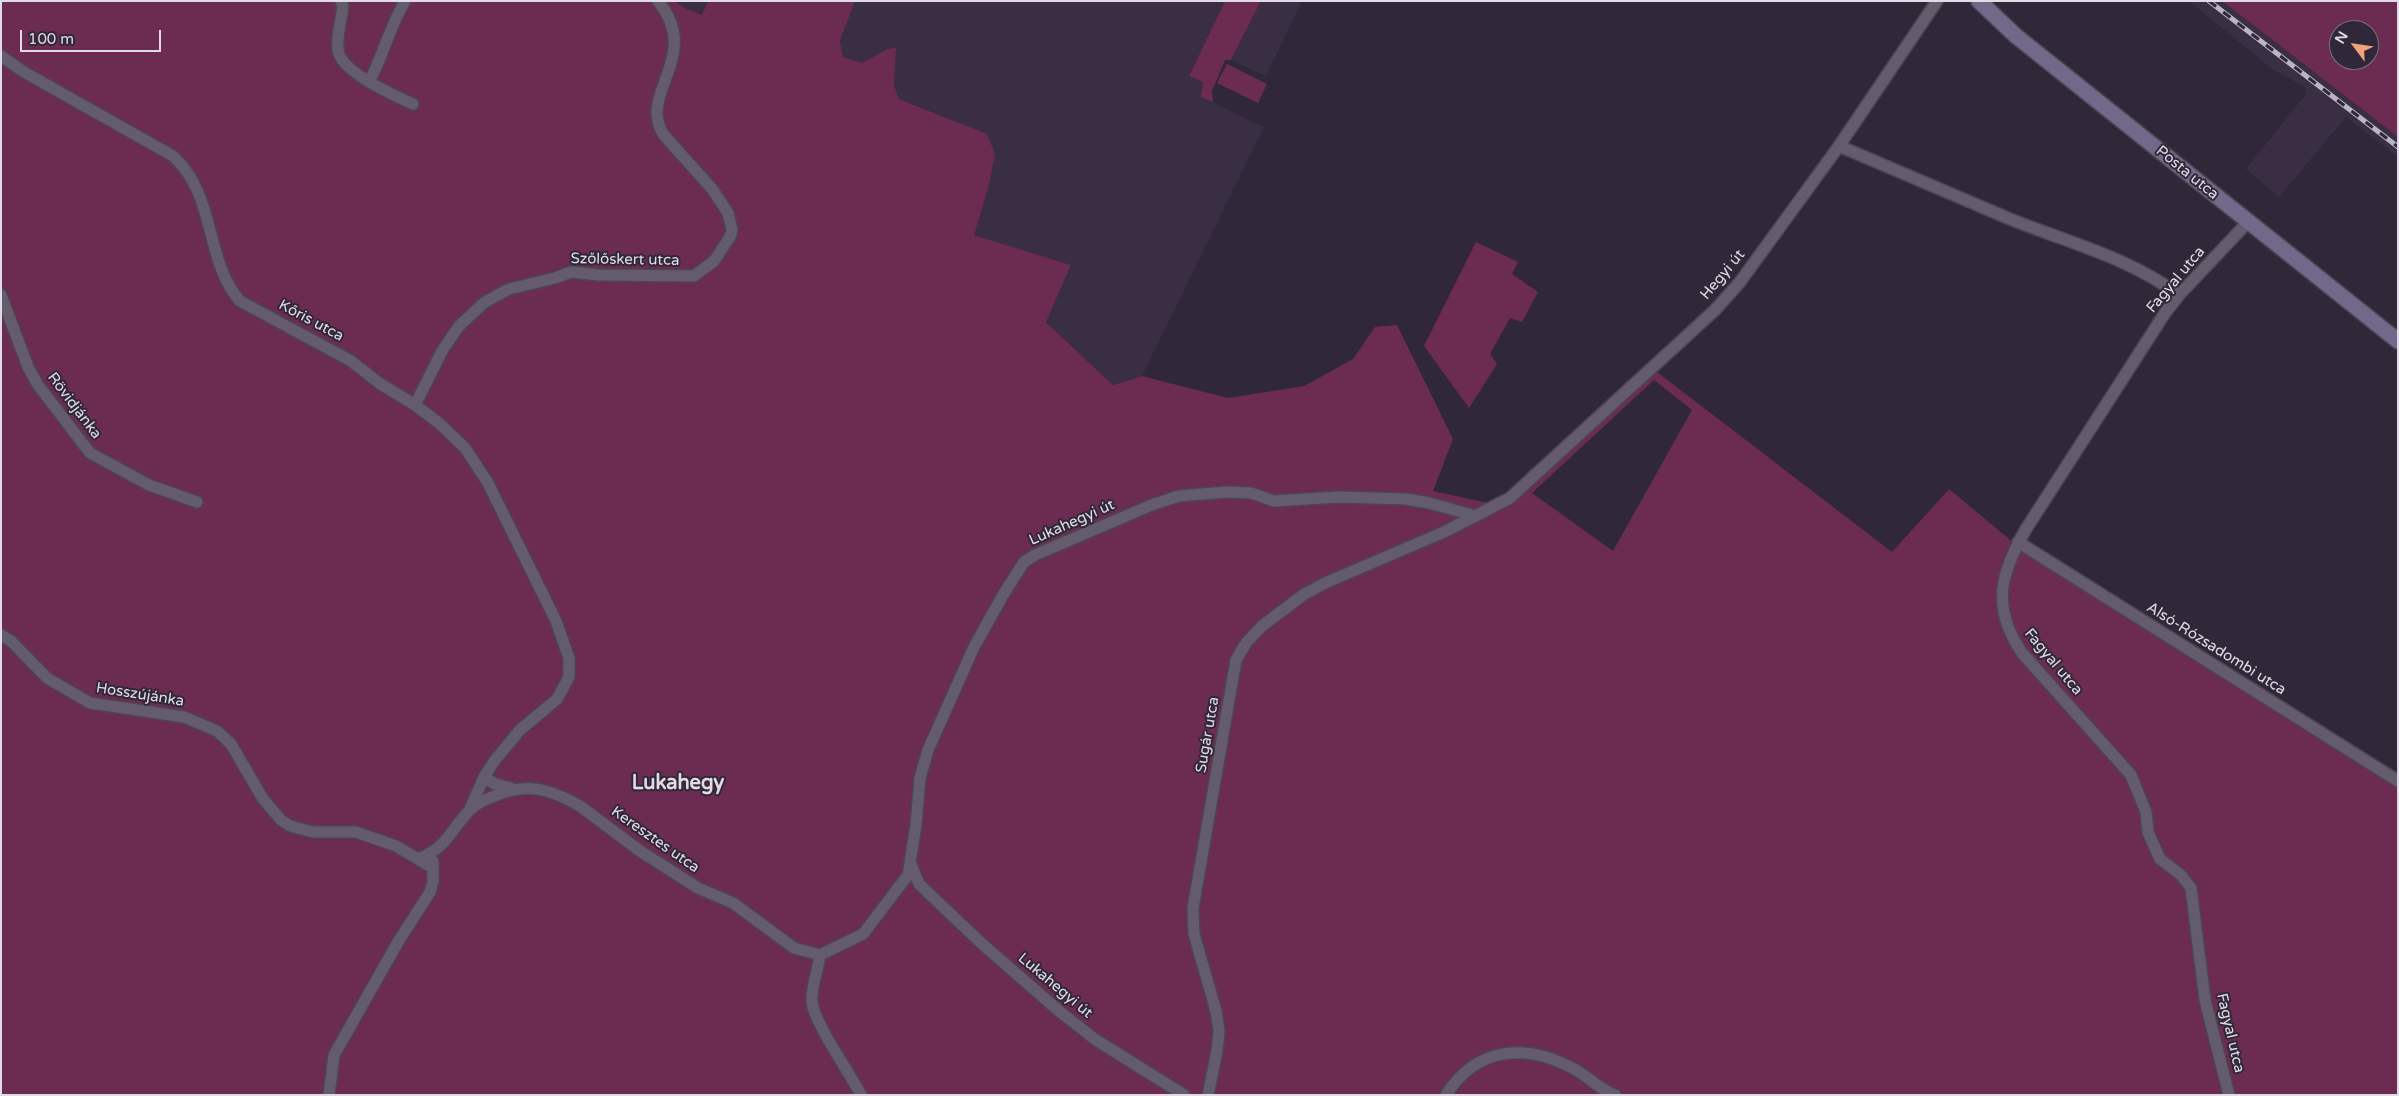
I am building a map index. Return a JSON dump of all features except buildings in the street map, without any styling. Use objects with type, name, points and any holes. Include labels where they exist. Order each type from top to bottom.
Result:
[{"type":"main road","name":"Posta utca","points":[[1979,1],[2016,36],[2398,341]]},
{"type":"street","points":[[341,1],[343,7],[338,48],[339,56],[369,82],[413,104]]},
{"type":"street","points":[[369,82],[382,58],[398,13],[405,1]]},
{"type":"street","name":"Szőlőskert utca","points":[[415,405],[442,351],[456,330],[485,302],[503,292],[571,272],[599,275],[694,276],[714,261],[722,251],[732,230],[728,213],[714,190],[663,134],[658,122],[658,104],[672,60],[675,42],[669,19],[658,1]]},
{"type":"street","name":"Hegyi út","points":[[1476,516],[1510,498],[1530,482],[1725,301],[1839,146],[1937,1]]},
{"type":"street","name":"Kőris utca","points":[[1,56],[24,72],[173,156],[184,167],[200,192],[218,256],[232,291],[240,301],[351,361],[379,383],[440,423],[465,448],[488,483],[559,628],[570,658],[569,677],[557,699],[520,730],[495,760],[484,777]]},
{"type":"street","points":[[1839,146],[2010,219],[2120,262],[2160,280],[2179,295]]},
{"type":"street","name":"Fagyal utca","points":[[2229,1095],[2205,1000],[2191,888],[2181,875],[2160,859],[2148,832],[2146,812],[2131,775],[2022,653],[2008,628],[2003,607],[2002,586],[2006,570],[2018,542],[2152,332],[2179,295],[2248,222]]},
{"type":"street","name":"Rövidjánka","points":[[1,295],[28,368],[38,385],[90,453],[148,485],[197,502]]},
{"type":"street","name":"Lukahegyi út","points":[[901,884],[908,875],[911,864],[920,778],[928,750],[974,647],[1018,569],[1030,559],[1154,504],[1178,496],[1226,492],[1251,493],[1274,501],[1377,496],[1428,503],[1476,516]]},
{"type":"street","name":"Sugár utca","points":[[1208,1095],[1219,1031],[1216,1011],[1194,934],[1193,908],[1239,655],[1246,643],[1262,626],[1303,594],[1476,516]]},
{"type":"street","name":"Alsó-Rózsadombi utca","points":[[2018,542],[2398,781]]},
{"type":"street","name":"Hosszújánka","points":[[1,635],[11,641],[47,678],[90,703],[184,716],[217,731],[231,744],[263,799],[281,820],[290,826],[313,832],[356,832],[396,846],[420,858]]},
{"type":"street","points":[[470,809],[484,777],[495,784],[512,788]]},
{"type":"street","name":"Keresztes utca","points":[[329,1095],[334,1055],[398,942],[430,892],[436,852],[470,809],[488,798],[512,788],[535,789],[570,800],[640,851],[698,888],[733,903],[794,948],[820,955]]},
{"type":"street","points":[[420,858],[436,852]]},
{"type":"street","points":[[420,858],[433,868]]},
{"type":"street","points":[[861,1095],[812,1005],[812,992],[820,955],[863,934],[901,884],[919,884],[911,864]]},
{"type":"street","name":"Lukahegyi út","points":[[919,884],[980,942],[1096,1040],[1184,1095]]},
{"type":"street","points":[[1446,1095],[1457,1078],[1477,1062],[1504,1053],[1534,1053],[1555,1059],[1577,1071],[1607,1092],[1615,1095]]},
{"type":"shaded area","points":[[1,1],[675,1],[683,7],[702,15],[708,1],[855,1],[840,41],[843,57],[862,63],[887,49],[896,48],[894,85],[899,99],[987,134],[995,154],[988,189],[974,235],[1071,265],[1046,322],[1113,385],[1142,376],[1228,398],[1304,386],[1353,359],[1375,327],[1397,325],[1453,439],[1433,491],[1493,504],[1657,372],[1892,552],[1949,489],[2026,553],[2398,783],[2398,1095],[1,1095]],"holes":[[[1654,380],[1692,410],[1613,551],[1532,493]]]},
{"type":"shaded area","points":[[675,1],[708,1],[703,15],[683,7]]},
{"type":"shaded area","points":[[855,1],[1225,1],[1189,76],[1203,82],[1202,97],[1264,127],[1142,376],[1113,385],[1046,321],[1071,265],[974,235],[988,189],[946,117],[899,99],[894,85],[895,48],[887,49],[862,63],[843,57],[840,41]]},
{"type":"shaded area","points":[[1225,1],[1261,1],[1231,60],[1225,60],[1212,91],[1213,102],[1201,97],[1203,82],[1189,76]]},
{"type":"shaded area","points":[[1261,1],[1302,1],[1266,76],[1231,60]]},
{"type":"shaded area","points":[[2189,1],[2222,1],[2398,137],[2398,157],[2346,117],[2279,197],[2246,169],[2306,94],[2305,87],[2272,69]]},
{"type":"shaded area","points":[[2222,1],[2398,1],[2398,137]]},
{"type":"shaded area","points":[[1227,64],[1267,84],[1258,103],[1217,83]]},
{"type":"shaded area","points":[[1476,242],[1518,262],[1512,274],[1538,292],[1522,322],[1510,318],[1490,354],[1497,364],[1469,408],[1424,346]]},
{"type":"railway","points":[[2209,1],[2398,147]]},
{"type":"district","name":"Lukahegy","points":[[678,784]]}]
